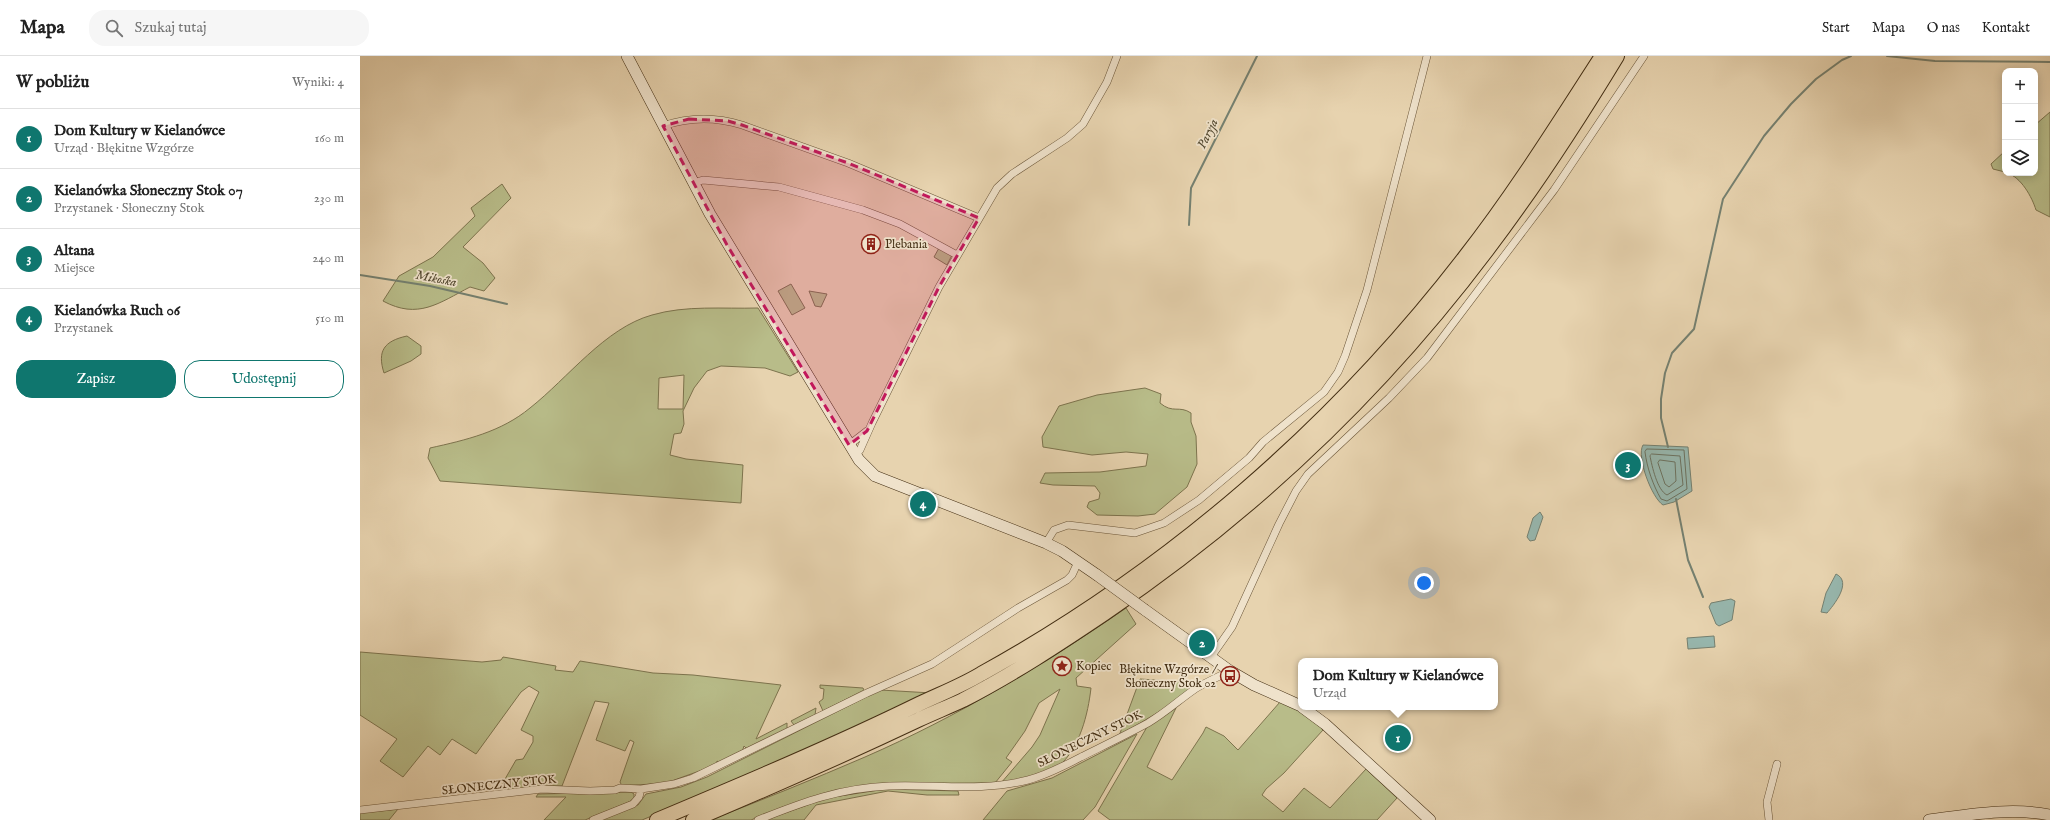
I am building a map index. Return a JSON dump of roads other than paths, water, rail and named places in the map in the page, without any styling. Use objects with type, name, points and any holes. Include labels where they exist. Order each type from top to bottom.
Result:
[{"type":"highway","points":[[656,820],[746,784],[954,689],[1049,634],[1176,546],[1286,453],[1344,398],[1394,342],[1456,269],[1504,205],[1602,56]]},
{"type":"highway","points":[[693,820],[860,748],[962,700],[1084,628],[1148,584],[1197,547],[1313,446],[1357,402],[1431,321],[1486,252],[1517,210],[1617,56]]},
{"type":"street","points":[[627,56],[693,183],[728,245],[852,450],[869,470],[881,478],[1046,543],[1097,575],[1230,671],[1254,685],[1298,705]]},
{"type":"street","points":[[852,450],[860,450],[868,431],[957,256],[997,188],[1012,174],[1058,144],[1083,124],[1103,89],[1117,56]]},
{"type":"street","points":[[1046,543],[1054,530],[1068,525],[1135,533],[1164,523],[1198,500],[1249,458],[1263,442],[1324,392],[1331,384],[1345,356],[1366,290],[1427,56]]},
{"type":"street","points":[[1211,657],[1232,627],[1279,524],[1296,491],[1308,474],[1389,398],[1427,358],[1554,190],[1644,56]]},
{"type":"street","points":[[663,126],[689,119],[728,120],[848,163],[979,218]]},
{"type":"street","points":[[693,183],[703,180],[779,187],[863,210],[900,224],[957,256]]},
{"type":"street","points":[[852,450],[868,431]]},
{"type":"street","name":"SŁONECZNY STOK","points":[[360,810],[542,790],[590,791],[615,790],[620,788],[641,789],[674,784],[709,772],[861,696],[932,664],[1018,608],[1067,580],[1078,562]]},
{"type":"street","name":"SŁONECZNY STOK","points":[[758,820],[807,800],[827,794],[890,786],[969,788],[991,787],[1029,780],[1060,768],[1128,734],[1166,712],[1194,690],[1230,671]]},
{"type":"street","points":[[1306,710],[1325,724],[1430,820]]},
{"type":"street","points":[[1769,820],[1767,802],[1777,764]]},
{"type":"street","points":[[593,820],[633,804],[639,797],[641,789]]},
{"type":"street","points":[[1929,820],[2000,811],[2050,815]]},
{"type":"water","points":[[1643,445],[1688,447],[1692,491],[1674,502],[1663,505],[1654,494],[1646,477],[1641,451]]},
{"type":"water","points":[[1540,512],[1543,517],[1535,540],[1530,541],[1527,537],[1533,518]]},
{"type":"water","points":[[1836,574],[1843,582],[1840,594],[1827,613],[1821,612],[1826,593]]},
{"type":"water","points":[[1731,599],[1735,601],[1732,620],[1719,626],[1716,624],[1709,607],[1711,603]]},
{"type":"water","points":[[1714,636],[1715,647],[1688,649],[1687,638]]},
{"type":"waterway","name":"Paryja","points":[[1189,225],[1191,188],[1257,56]]},
{"type":"waterway","points":[[1668,447],[1661,418],[1661,399],[1665,373],[1672,353],[1694,329],[1723,199],[1764,136],[1791,104],[1816,79],[1842,60],[1851,56]]},
{"type":"waterway","points":[[1887,56],[1935,61],[2050,62]]},
{"type":"waterway","name":"Mikośka","points":[[360,275],[430,286],[507,304]]},
{"type":"waterway","points":[[1676,499],[1688,560],[1703,597]]},
{"type":"place","name":"Plebania","points":[[871,244]]},
{"type":"place","name":"Altana","points":[[1628,465]]},
{"type":"place","name":"Kielanówka Ruch 06","points":[[923,504]]},
{"type":"place","name":"Kielanówka Słoneczny Stok 07","points":[[1202,643]]},
{"type":"place","name":"Kopiec","points":[[1062,666]]},
{"type":"place","name":"Błękitne Wzgórze / Słoneczny Stok 02","points":[[1230,676]]},
{"type":"place","name":"Dom Kultury w Kielanówce","points":[[1398,738]]}]
